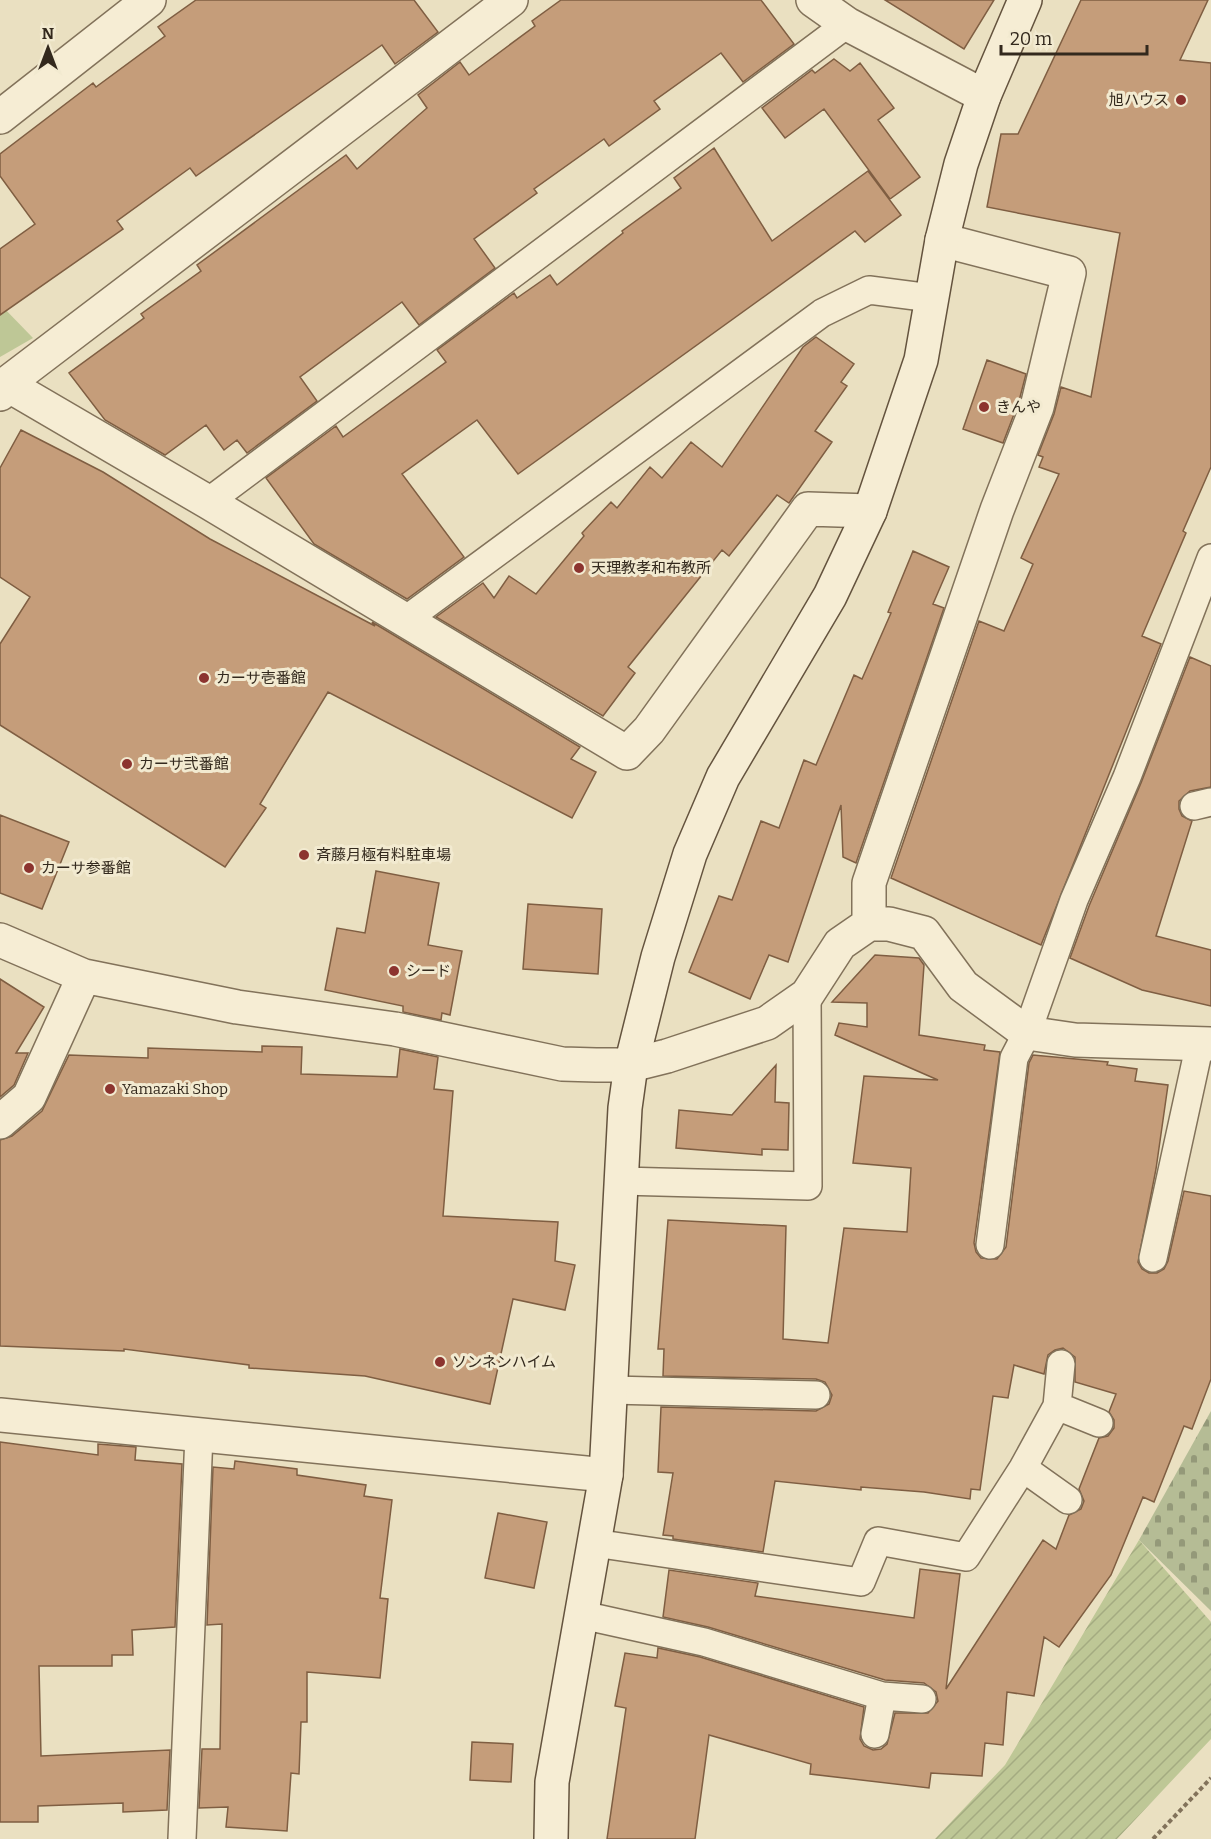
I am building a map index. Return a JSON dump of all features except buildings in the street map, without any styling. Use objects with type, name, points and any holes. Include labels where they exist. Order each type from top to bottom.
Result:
[{"type":"street","points":[[0,117],[149,0]]},
{"type":"street","points":[[511,0],[3,389],[208,502],[627,753],[649,730],[808,509],[870,511]]},
{"type":"street","points":[[813,0],[847,24],[984,96]]},
{"type":"street","points":[[551,1839],[552,1782],[606,1475],[621,1181],[631,1065],[658,957],[690,854],[723,777],[830,596],[870,511],[921,360],[942,240],[961,164],[984,96],[1025,0]]},
{"type":"street","points":[[869,924],[869,883],[997,510],[1037,407],[1069,273],[942,240]]},
{"type":"street","points":[[0,940],[84,976],[237,1007],[395,1029],[562,1064],[631,1065],[694,1048],[767,1023],[807,995],[840,944],[869,924],[889,924],[924,933],[963,986],[1027,1033],[1075,1040],[1205,1043]]},
{"type":"street","points":[[0,1122],[28,1097],[84,976]]},
{"type":"street","points":[[0,1415],[606,1475]]},
{"type":"lane","points":[[208,502],[847,24]]},
{"type":"lane","points":[[404,621],[822,313],[869,290],[931,298]]},
{"type":"lane","points":[[990,1245],[1014,1058],[1027,1033],[1074,900],[1126,777],[1211,558]]},
{"type":"lane","points":[[621,1181],[808,1186],[807,995]]},
{"type":"lane","points":[[1153,1258],[1205,1043]]},
{"type":"lane","points":[[594,1543],[861,1582],[878,1541],[966,1557],[1023,1468],[1057,1406],[1061,1364]]},
{"type":"lane","points":[[611,1390],[816,1395]]},
{"type":"lane","points":[[1057,1406],[1099,1423]]},
{"type":"lane","points":[[182,1839],[199,1435]]},
{"type":"lane","points":[[1023,1468],[1068,1500]]},
{"type":"lane","points":[[582,1615],[704,1642],[882,1696],[922,1700]]},
{"type":"lane","points":[[875,1734],[882,1696]]},
{"type":"path","points":[[1153,1839],[1211,1778]]},
{"type":"green space","points":[[0,304],[33,338],[0,357]]},
{"type":"green space","points":[[1211,1411],[1211,1611],[1139,1540]]},
{"type":"green space","points":[[1139,1540],[1211,1622],[1211,1739],[1117,1839],[935,1839],[1005,1765]]},
{"type":"place","name":"旭ハウス","points":[[1181,100]]},
{"type":"place","name":"きんや","points":[[984,407]]},
{"type":"place","name":"天理教孝和布教所","points":[[579,568]]},
{"type":"place","name":"カーサ壱番館","points":[[204,678]]},
{"type":"place","name":"カーサ弐番館","points":[[127,764]]},
{"type":"place","name":"斉藤月極有料駐車場","points":[[304,855]]},
{"type":"place","name":"カーサ参番館","points":[[29,868]]},
{"type":"place","name":"シード","points":[[394,971]]},
{"type":"place","name":"Yamazaki Shop","points":[[110,1089]]},
{"type":"place","name":"ソンネンハイム","points":[[440,1362]]}]
